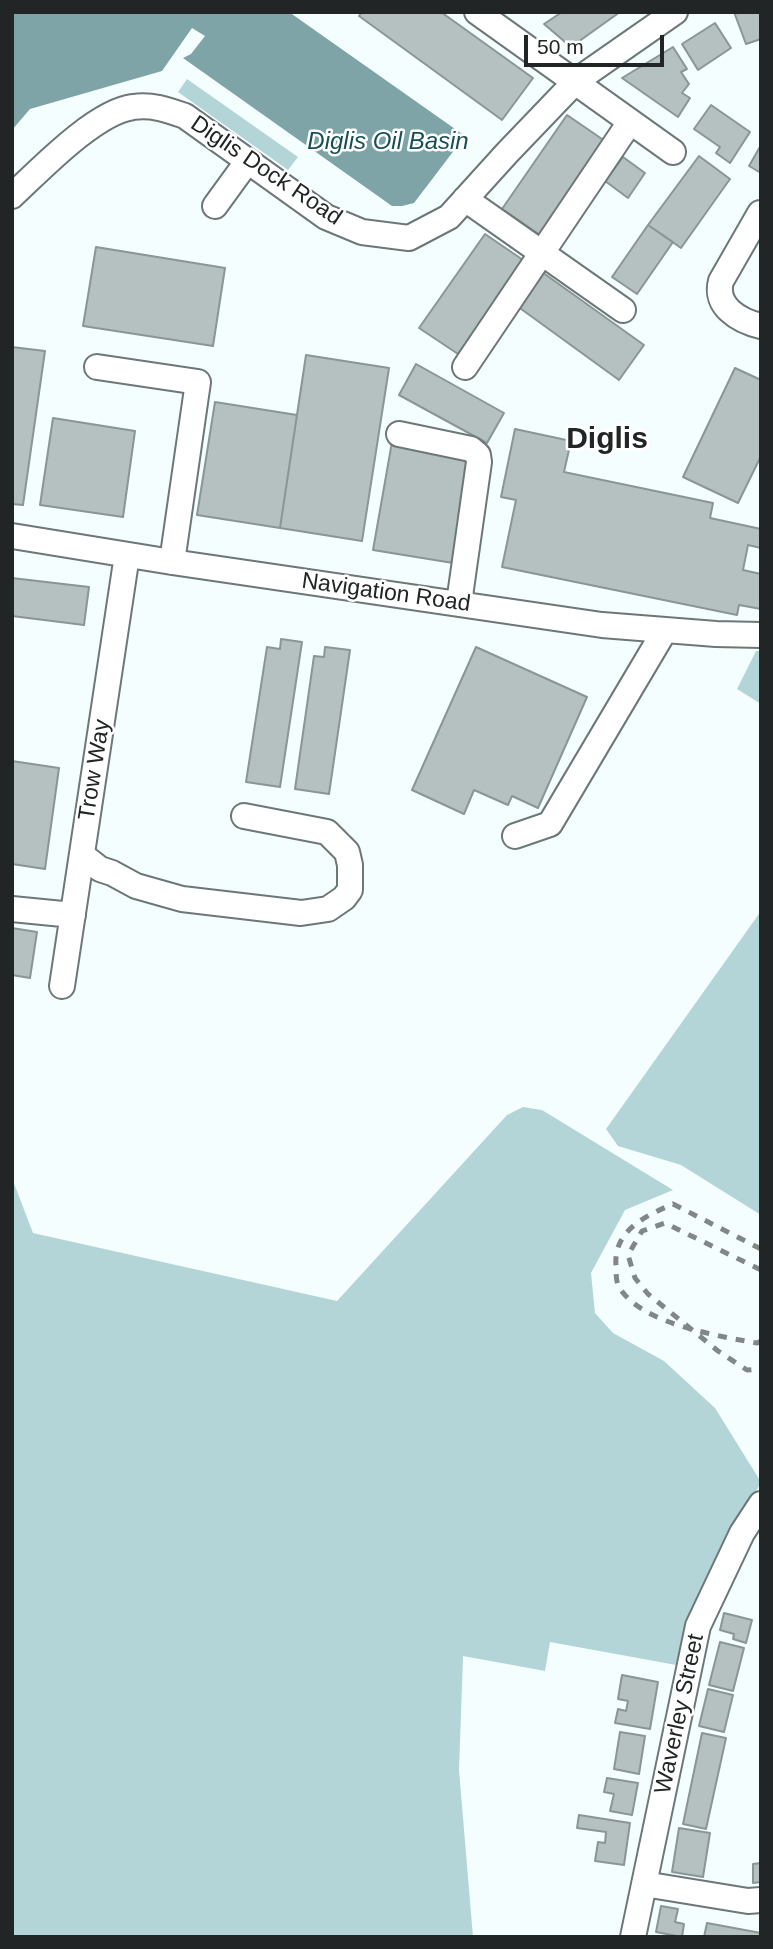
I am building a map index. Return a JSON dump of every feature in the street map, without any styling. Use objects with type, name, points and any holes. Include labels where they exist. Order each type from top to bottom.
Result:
[{"type":"street","points":[[477,12],[673,152]]},
{"type":"street","name":"Diglis Dock Road","points":[[12,196],[55,155],[110,115],[131,107],[158,107],[185,117],[326,217],[362,232],[409,238],[449,217],[576,81],[675,12]]},
{"type":"street","points":[[465,368],[630,122]]},
{"type":"street","points":[[215,206],[247,162]]},
{"type":"street","points":[[465,199],[623,310]]},
{"type":"street","points":[[760,213],[718,291],[722,304],[734,315],[761,326]]},
{"type":"street","points":[[97,367],[198,382],[172,562]]},
{"type":"street","points":[[399,433],[471,449],[478,454],[459,603]]},
{"type":"street","name":"Navigation Road","points":[[12,536],[602,625],[761,635]]},
{"type":"street","name":"Trow Way","points":[[62,986],[127,555]]},
{"type":"street","points":[[515,836],[550,824],[666,630]]},
{"type":"street","points":[[82,855],[100,869],[136,886],[182,899],[301,913],[328,909],[344,898],[350,890],[351,864],[347,852],[327,832],[244,816]]},
{"type":"street","points":[[12,909],[73,915]]},
{"type":"street","name":"Waverley Street","points":[[633,1937],[698,1626],[742,1533],[761,1504]]},
{"type":"street","points":[[644,1884],[748,1901],[761,1900]]},
{"type":"shaded area","points":[[187,79],[298,157],[288,170],[178,92]]},
{"type":"shaded area","points":[[756,651],[761,651],[761,704],[737,689]]},
{"type":"shaded area","points":[[761,911],[761,1215],[681,1165],[618,1146],[606,1129]]},
{"type":"shaded area","points":[[523,1107],[542,1110],[673,1190],[625,1210],[591,1273],[595,1313],[613,1333],[664,1361],[715,1408],[761,1482],[697,1605],[676,1665],[550,1642],[545,1671],[463,1656],[459,1770],[473,1937],[12,1937],[12,1178],[33,1233],[337,1301],[507,1115]]},
{"type":"water","name":"Diglis Oil Basin","points":[[12,12],[289,12],[465,136],[414,203],[392,206],[183,58],[191,54],[205,36],[192,28],[162,71],[30,109],[12,130]]},
{"type":"building","points":[[362,12],[441,12],[533,78],[502,120],[359,16]]},
{"type":"building","points":[[562,12],[620,12],[571,47],[544,24]]},
{"type":"building","points":[[734,12],[761,12],[761,39],[746,44]]},
{"type":"building","points":[[715,23],[731,48],[698,70],[682,44]]},
{"type":"building","points":[[673,47],[687,69],[681,72],[689,84],[682,93],[690,98],[678,117],[622,78]]},
{"type":"building","points":[[711,105],[750,132],[730,163],[716,153],[720,147],[694,129]]},
{"type":"building","points":[[567,115],[605,141],[540,235],[502,209]]},
{"type":"building","points":[[761,145],[761,173],[749,166]]},
{"type":"building","points":[[699,156],[730,179],[681,248],[648,225]]},
{"type":"building","points":[[623,157],[645,173],[628,198],[605,181]]},
{"type":"building","points":[[648,225],[673,242],[637,294],[612,277]]},
{"type":"building","points":[[485,234],[523,260],[458,354],[419,328]]},
{"type":"building","points":[[96,247],[225,268],[213,346],[83,326]]},
{"type":"building","points":[[542,272],[644,345],[619,380],[517,306]]},
{"type":"building","points":[[12,347],[45,351],[23,505],[12,504]]},
{"type":"building","points":[[306,355],[389,368],[362,541],[280,528]]},
{"type":"building","points":[[416,364],[504,413],[487,443],[399,395]]},
{"type":"building","points":[[735,368],[761,380],[761,456],[738,503],[683,477]]},
{"type":"building","points":[[215,402],[297,415],[280,528],[197,515]]},
{"type":"building","points":[[53,418],[135,431],[123,517],[40,505]]},
{"type":"building","points":[[515,429],[571,441],[564,472],[713,503],[710,518],[761,529],[761,548],[748,545],[743,570],[761,574],[761,609],[739,605],[737,615],[502,567],[516,500],[501,497]]},
{"type":"building","points":[[392,442],[472,455],[453,563],[373,550]]},
{"type":"building","points":[[12,578],[89,587],[84,625],[12,616]]},
{"type":"building","points":[[281,639],[302,642],[280,787],[246,782],[267,647],[280,649]]},
{"type":"building","points":[[325,647],[350,650],[329,794],[295,789],[314,656],[324,657]]},
{"type":"building","points":[[476,647],[587,697],[538,808],[512,796],[508,805],[474,790],[464,814],[412,790]]},
{"type":"building","points":[[12,761],[59,768],[45,869],[12,864]]},
{"type":"building","points":[[12,928],[37,932],[30,978],[12,975]]},
{"type":"building","points":[[724,1613],[752,1620],[746,1643],[733,1639],[734,1634],[720,1630]]},
{"type":"building","points":[[720,1642],[744,1648],[733,1691],[709,1685]]},
{"type":"building","points":[[622,1675],[658,1682],[650,1729],[615,1723],[618,1709],[626,1711],[628,1701],[618,1699]]},
{"type":"building","points":[[708,1689],[733,1695],[724,1732],[699,1726]]},
{"type":"building","points":[[620,1732],[645,1736],[639,1774],[614,1769]]},
{"type":"building","points":[[702,1733],[726,1738],[706,1829],[683,1824]]},
{"type":"building","points":[[607,1778],[638,1783],[632,1815],[610,1811],[614,1794],[604,1792]]},
{"type":"building","points":[[579,1815],[630,1823],[624,1865],[595,1861],[598,1842],[605,1843],[606,1832],[577,1828]]},
{"type":"building","points":[[679,1828],[710,1833],[703,1877],[672,1872]]},
{"type":"building","points":[[761,1863],[761,1882],[753,1883],[753,1864]]},
{"type":"building","points":[[661,1906],[678,1909],[675,1922],[684,1924],[682,1937],[656,1932]]},
{"type":"building","points":[[707,1923],[761,1933],[761,1937],[704,1937]]},
{"type":"railway","points":[[761,1249],[673,1204],[633,1226],[625,1234],[616,1254],[619,1287],[630,1300],[644,1310],[702,1332],[757,1343],[761,1341]]},
{"type":"railway","points":[[761,1270],[665,1223],[642,1231],[628,1255],[635,1278],[648,1294],[718,1351],[747,1370],[761,1369]]},
{"type":"district","name":"Diglis","points":[[607,440]]}]
